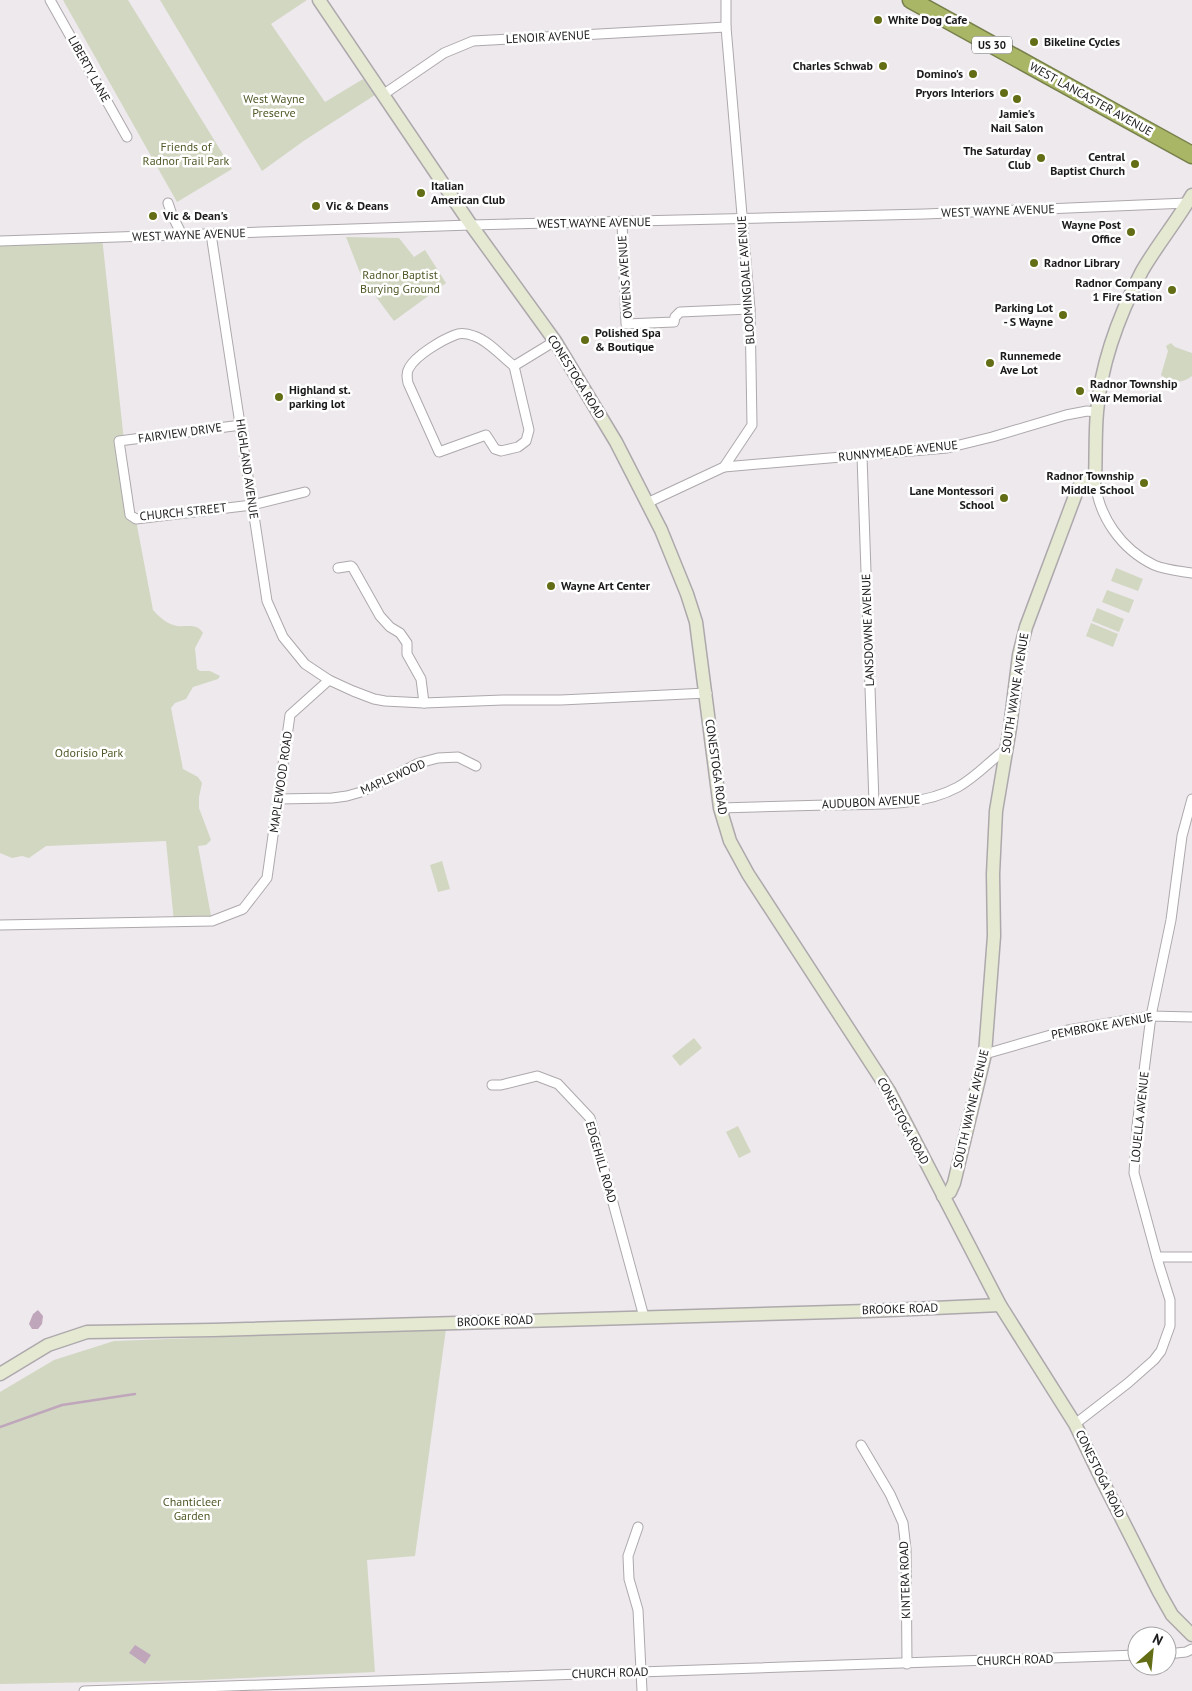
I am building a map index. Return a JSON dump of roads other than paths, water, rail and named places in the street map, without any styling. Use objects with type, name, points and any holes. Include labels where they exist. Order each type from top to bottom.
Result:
[{"type":"highway","name":"WEST LANCASTER AVENUE","points":[[911,0],[1192,155]]},
{"type":"main road","name":"CONESTOGA ROAD","points":[[319,0],[471,225],[555,341],[616,442],[661,530],[692,608],[699,637],[720,808],[728,835],[740,861],[889,1091],[1000,1305],[1075,1424],[1159,1592],[1172,1615],[1192,1635]]},
{"type":"main road","points":[[1095,480],[1097,412],[1106,356],[1124,307],[1143,270],[1190,199]]},
{"type":"main road","name":"SOUTH WAYNE AVENUE","points":[[944,1196],[950,1192],[954,1183],[985,1054],[994,936],[993,874],[996,811],[1019,656],[1026,627],[1078,488],[1095,480]]},
{"type":"main road","name":"BROOKE ROAD","points":[[0,1374],[48,1345],[86,1332],[213,1330],[1000,1305]]},
{"type":"street","name":"LIBERTY LANE","points":[[50,0],[127,137]]},
{"type":"street","name":"BLOOMINGDALE AVENUE","points":[[724,467],[752,425],[750,309],[726,27],[726,0]]},
{"type":"street","name":"LENOIR AVENUE","points":[[384,94],[444,53],[473,41],[726,27]]},
{"type":"street","name":"WEST WAYNE AVENUE","points":[[0,241],[471,225],[925,214],[1190,199]]},
{"type":"street","points":[[168,203],[182,235]]},
{"type":"street","name":"OWENS AVENUE","points":[[622,222],[626,324],[674,322],[680,312],[750,309]]},
{"type":"street","name":"HIGHLAND AVENUE","points":[[211,234],[267,601],[283,637],[305,664],[329,680]]},
{"type":"street","points":[[456,334],[460,334],[480,339],[514,366],[530,430],[523,445],[501,451],[495,449],[486,436],[439,452],[408,383],[409,366],[428,350],[456,334]]},
{"type":"street","points":[[514,366],[555,341]]},
{"type":"street","name":"RUNNYMEADE AVENUE","points":[[724,467],[946,448],[992,437],[1066,415],[1087,411],[1097,412]]},
{"type":"street","name":"FAIRVIEW DRIVE","points":[[119,441],[240,425]]},
{"type":"street","name":"CHURCH STREET","points":[[119,441],[130,515],[136,519],[252,505],[305,492]]},
{"type":"street","name":"LANSDOWNE AVENUE","points":[[862,456],[874,804]]},
{"type":"street","points":[[647,503],[724,467]]},
{"type":"street","points":[[1095,480],[1099,504],[1109,525],[1126,544],[1156,566],[1192,574]]},
{"type":"street","points":[[338,568],[351,566],[353,568],[380,616],[390,627],[400,633],[407,643],[407,654],[421,680],[424,703]]},
{"type":"street","points":[[329,680],[353,692],[374,699],[424,703],[561,700],[706,693]]},
{"type":"street","name":"MAPLEWOOD ROAD","points":[[0,925],[212,921],[243,908],[268,878],[290,715],[329,680]]},
{"type":"street","name":"AUDUBON AVENUE","points":[[720,808],[874,804],[925,800],[942,794],[975,777],[986,764],[1006,749]]},
{"type":"street","name":"MAPLEWOOD","points":[[278,799],[347,796],[361,792],[419,763],[438,758],[458,757],[476,766]]},
{"type":"street","name":"LOUELLA AVENUE","points":[[1075,1424],[1128,1383],[1154,1360],[1166,1341],[1170,1326],[1170,1300],[1134,1174],[1136,1126],[1151,1016],[1171,920],[1182,836],[1192,799]]},
{"type":"street","name":"PEMBROKE AVENUE","points":[[985,1054],[1068,1030],[1151,1016],[1192,1017]]},
{"type":"street","name":"EDGEHILL ROAD","points":[[492,1085],[501,1085],[537,1076],[558,1084],[590,1118],[644,1317]]},
{"type":"street","points":[[1157,1257],[1192,1256]]},
{"type":"street","name":"KINTERA ROAD","points":[[861,1446],[890,1494],[903,1524],[906,1549],[907,1664]]},
{"type":"street","points":[[638,1527],[628,1556],[630,1579],[638,1610],[642,1691]]},
{"type":"street","points":[[1177,1653],[1192,1649]]},
{"type":"street","name":"CHURCH ROAD","points":[[84,1691],[1127,1656]]},
{"type":"waterway","points":[[0,1427],[62,1405],[135,1394]]},
{"type":"place","name":"White Dog Cafe","points":[[878,20]]},
{"type":"place","name":"Bikeline Cycles","points":[[1034,42]]},
{"type":"place","name":"Charles Schwab","points":[[883,66]]},
{"type":"place","name":"Domino's","points":[[973,74]]},
{"type":"place","name":"Pryors Interiors","points":[[1004,93]]},
{"type":"place","name":"Jamie's Nail Salon","points":[[1017,99]]},
{"type":"place","name":"The Saturday Club","points":[[1041,158]]},
{"type":"place","name":"Central Baptist Church","points":[[1135,164]]},
{"type":"place","name":"Italian American Club","points":[[421,193]]},
{"type":"place","name":"Vic & Deans","points":[[316,206]]},
{"type":"place","name":"Vic & Dean's","points":[[153,216]]},
{"type":"place","name":"Wayne Post Office","points":[[1131,232]]},
{"type":"place","name":"Radnor Library","points":[[1034,263]]},
{"type":"place","name":"Radnor Company 1 Fire Station","points":[[1172,290]]},
{"type":"place","name":"Parking Lot - S Wayne","points":[[1063,315]]},
{"type":"place","name":"Polished Spa & Boutique","points":[[585,340]]},
{"type":"place","name":"Runnemede Ave Lot","points":[[990,363]]},
{"type":"place","name":"Radnor Township War Memorial","points":[[1080,391]]},
{"type":"place","name":"Highland st. parking lot","points":[[279,397]]},
{"type":"place","name":"Radnor Township Middle School","points":[[1144,483]]},
{"type":"place","name":"Lane Montessori School","points":[[1004,498]]},
{"type":"place","name":"Wayne Art Center","points":[[551,586]]},
{"type":"park label","name":"West Wayne Preserve","points":[[274,106]]},
{"type":"park label","name":"Friends of Radnor Trail Park","points":[[186,154]]},
{"type":"park label","name":"Radnor Baptist Burying Ground","points":[[400,282]]},
{"type":"park label","name":"Odorisio Park","points":[[89,753]]},
{"type":"park label","name":"Chanticleer Garden","points":[[192,1509]]}]
